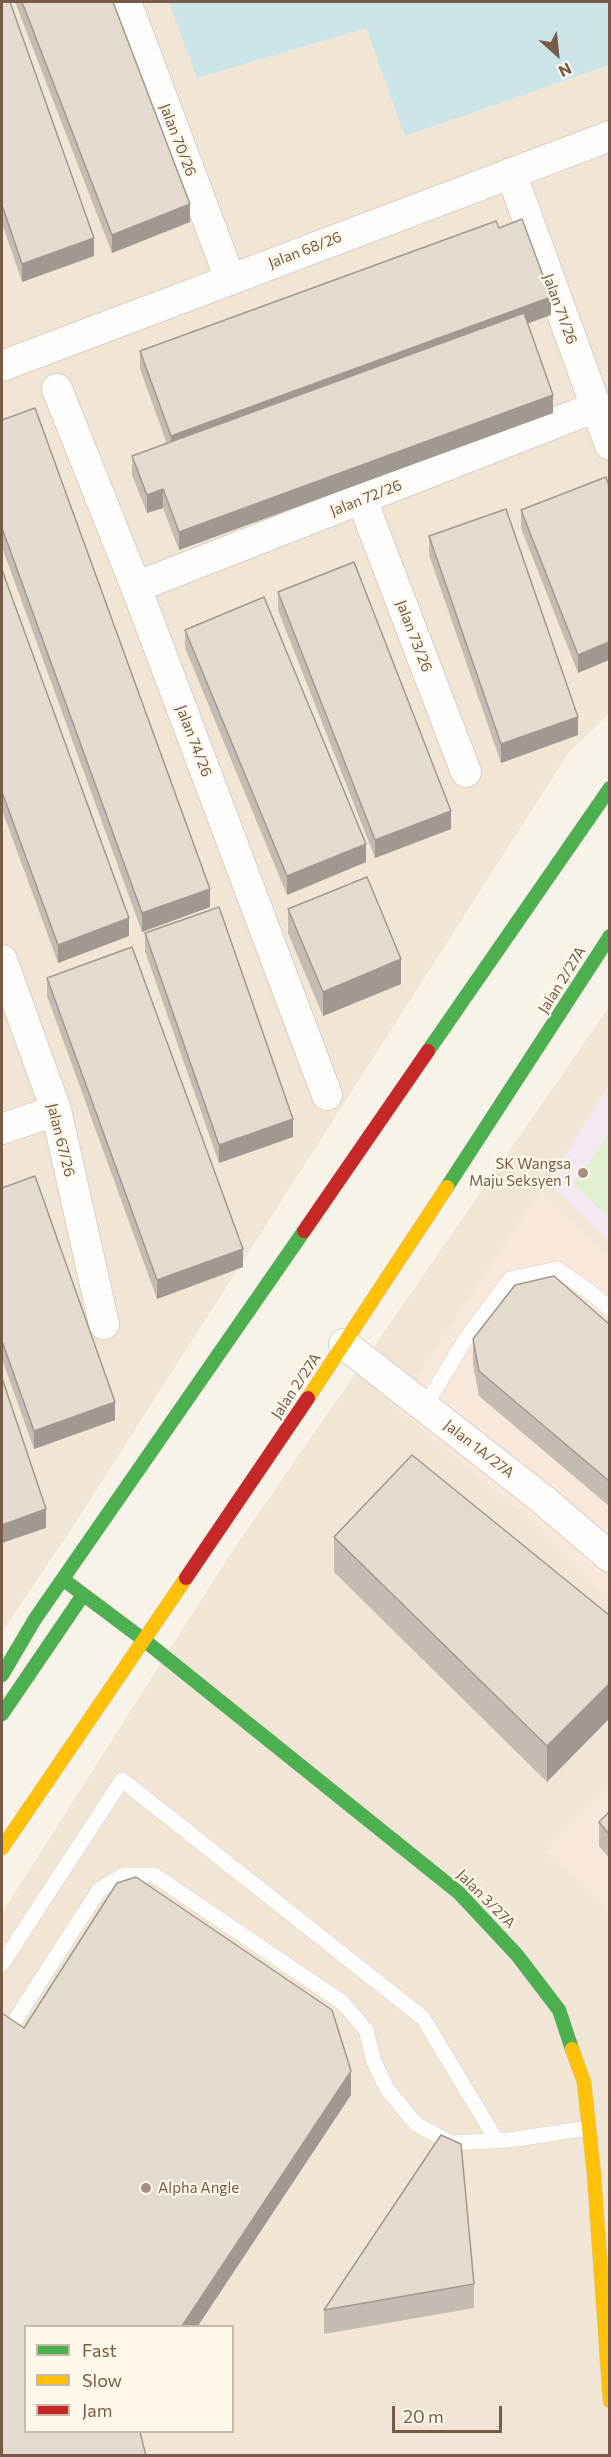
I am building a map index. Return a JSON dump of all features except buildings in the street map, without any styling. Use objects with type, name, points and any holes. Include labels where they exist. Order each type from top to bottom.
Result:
[{"type":"main road","points":[[2,1675],[35,1619],[609,788]]},
{"type":"main road","name":"Jalan 2/27A","points":[[2,1848],[344,1344],[509,1095],[609,936]]},
{"type":"main road","name":"Jalan 3/27A","points":[[64,1580],[144,1640],[459,1893],[517,1955],[559,2010],[584,2082],[589,2128],[602,2174],[609,2402]]},
{"type":"main road","points":[[2,1714],[83,1595]]},
{"type":"street","name":"Jalan 70/26","points":[[126,2],[230,279]]},
{"type":"street","name":"Jalan 68/26","points":[[3,360],[230,279],[609,136]]},
{"type":"street","name":"Jalan 71/26","points":[[511,173],[609,445]]},
{"type":"street","name":"Jalan 74/26","points":[[57,389],[136,587],[327,1095]]},
{"type":"street","name":"Jalan 72/26","points":[[136,587],[596,407]]},
{"type":"street","name":"Jalan 73/26","points":[[362,500],[466,772]]},
{"type":"street","name":"Jalan 67/26","points":[[2,960],[56,1110],[104,1324]]},
{"type":"street","points":[[2,1129],[56,1110]]},
{"type":"street","name":"Jalan 1A/27A","points":[[344,1344],[541,1498],[609,1557]]},
{"type":"lane","points":[[425,1406],[467,1337],[510,1279],[557,1269],[609,1309]]},
{"type":"lane","points":[[2,1964],[122,1780],[423,2018],[497,2141]]},
{"type":"lane","points":[[3,2039],[99,1890],[124,1875],[154,1875],[343,2003],[366,2030],[374,2062],[387,2089],[416,2124],[451,2143],[497,2141],[589,2128]]},
{"type":"shaded area","points":[[2,2],[609,2],[609,714],[569,752],[72,1528],[2,1632]]},
{"type":"shaded area","points":[[609,1007],[609,2455],[2,2455],[2,1913],[231,1553]]},
{"type":"shaded area","name":"SK Wangsa Maju Seksyen 1","points":[[609,1086],[609,1243],[552,1187],[563,1158]]},
{"type":"shaded area","points":[[541,1190],[609,1256],[609,1601],[544,1531],[397,1409]]},
{"type":"shaded area","points":[[609,1789],[609,1920],[603,1903],[546,1852]]},
{"type":"green space","points":[[609,1133],[609,1218],[573,1184]]},
{"type":"water","points":[[169,2],[609,2],[609,65],[405,136],[366,28],[197,78]]},
{"type":"traffic: fast","points":[[428,1051],[610,788]]},
{"type":"traffic: fast","points":[[447,1187],[610,936]]},
{"type":"traffic: fast","points":[[2,1675],[35,1619],[304,1231]]},
{"type":"traffic: fast","points":[[64,1580],[144,1640],[459,1893],[517,1955],[559,2010],[572,2049]]},
{"type":"traffic: fast","points":[[2,1714],[83,1595]]},
{"type":"traffic: slow","points":[[308,1398],[447,1187]]},
{"type":"traffic: slow","points":[[2,1848],[186,1578]]},
{"type":"traffic: slow","points":[[572,2049],[584,2082],[594,2174],[610,2401]]},
{"type":"traffic: jam","points":[[304,1231],[428,1051]]},
{"type":"traffic: jam","points":[[186,1578],[308,1398]]},
{"type":"place","name":"SK Wangsa Maju Seksyen 1","points":[[583,1173]]},
{"type":"place","name":"Alpha Angle","points":[[146,2188]]}]
